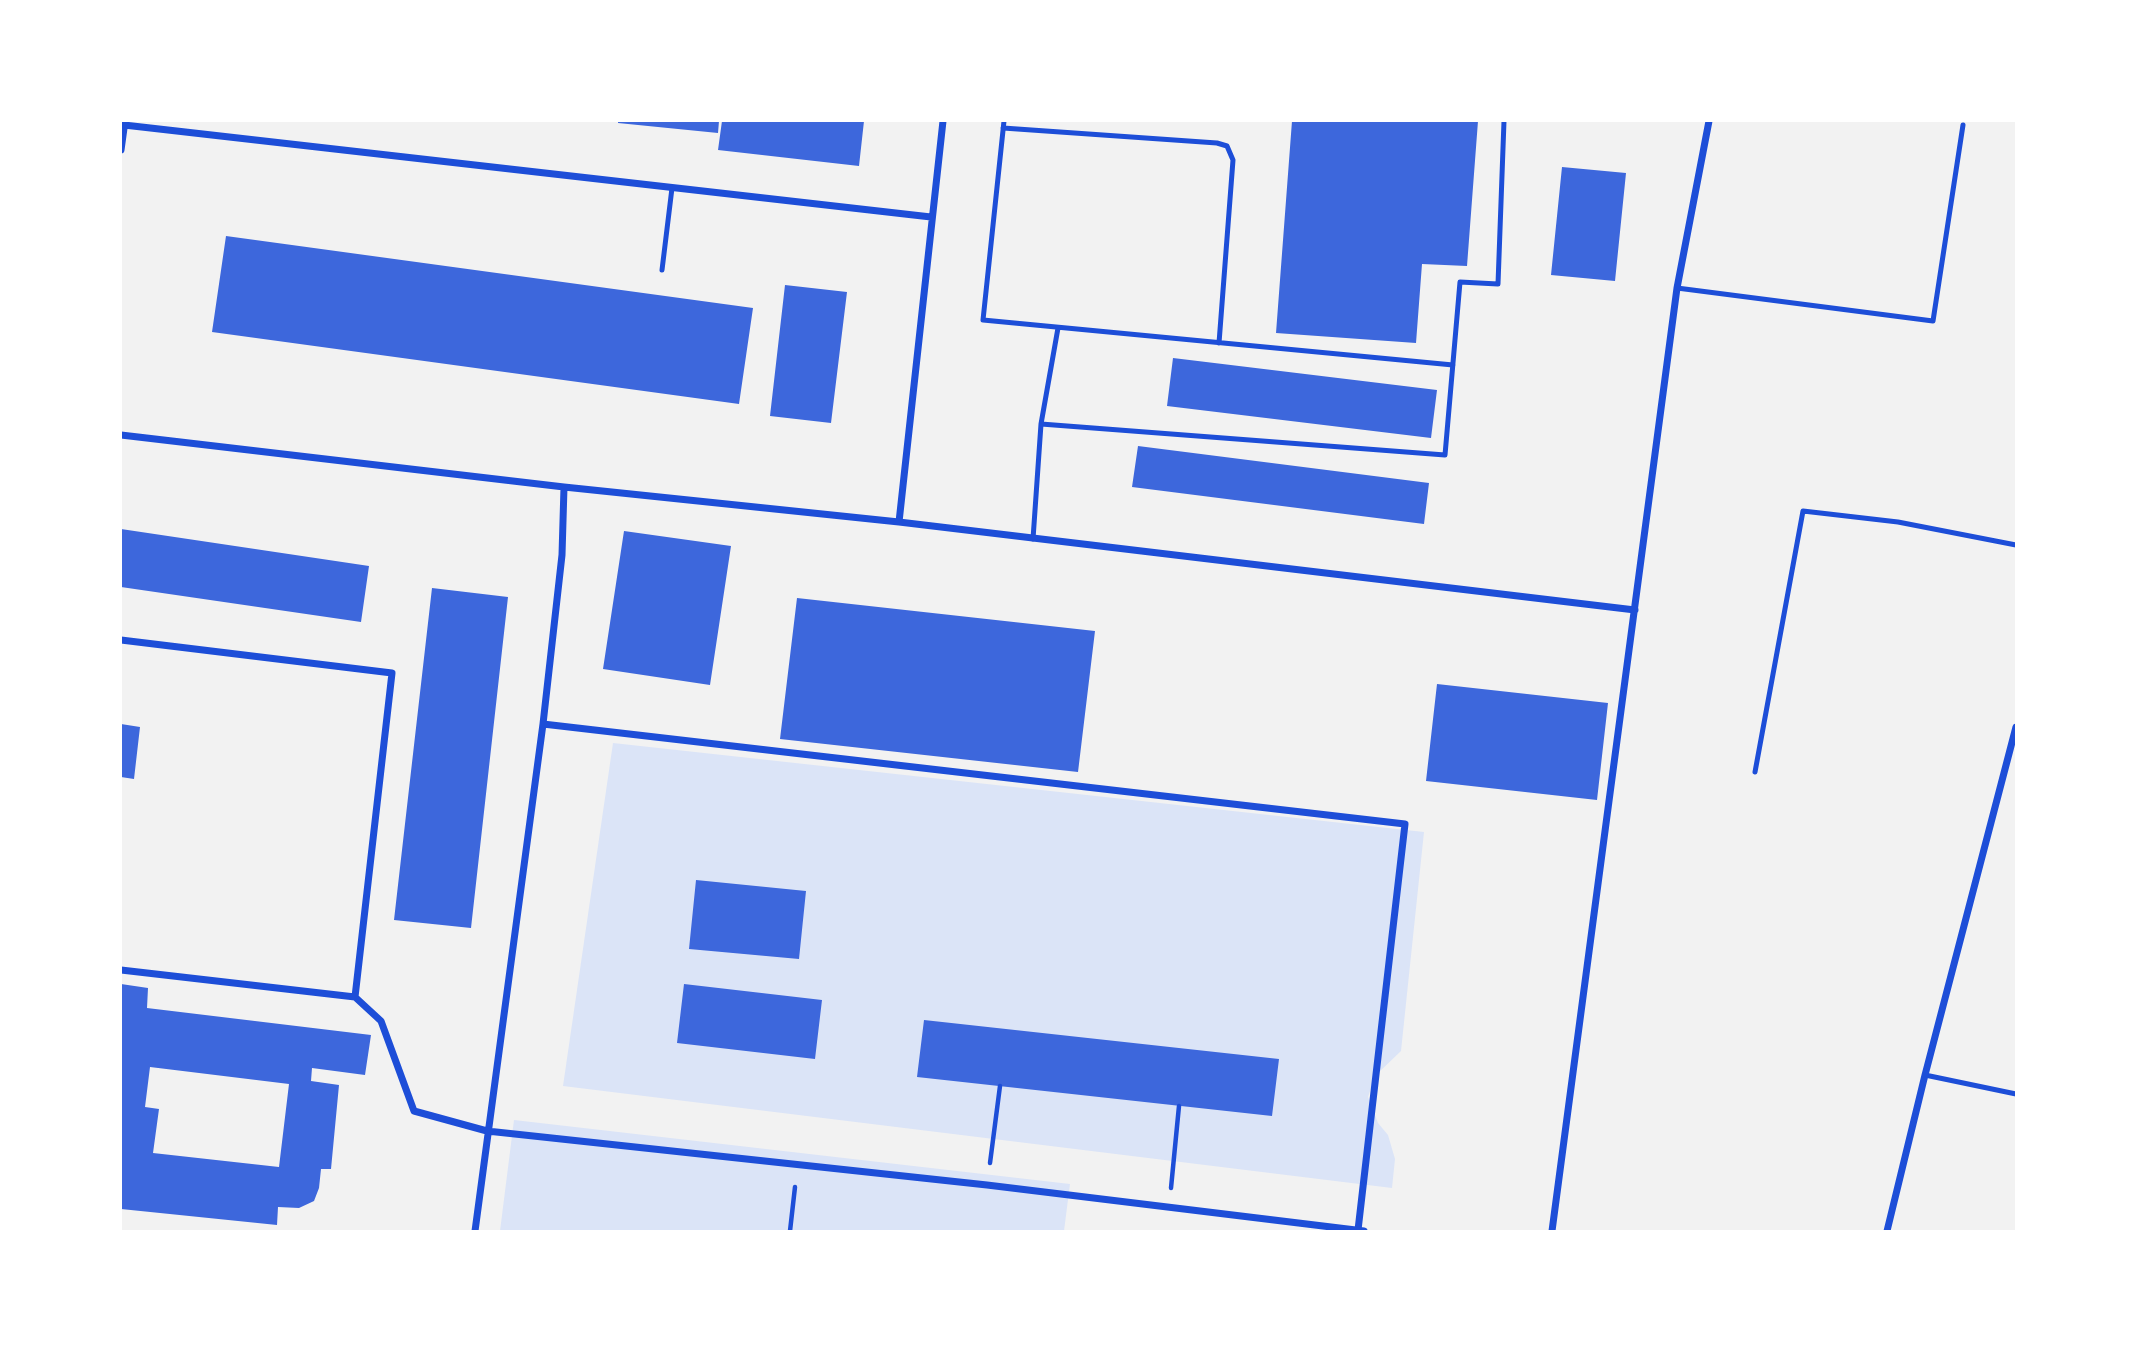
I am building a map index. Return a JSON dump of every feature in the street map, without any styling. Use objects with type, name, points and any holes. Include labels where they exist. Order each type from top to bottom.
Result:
[{"type":"street","points":[[899,522],[943,121]]},
{"type":"street","points":[[1552,1231],[1677,288],[1709,121]]},
{"type":"street","points":[[121,150],[124,123],[931,217]]},
{"type":"street","points":[[121,435],[899,522],[1635,610]]},
{"type":"street","points":[[475,1231],[543,724],[562,555],[564,486]]},
{"type":"street","points":[[121,640],[392,673],[355,997]]},
{"type":"street","points":[[543,724],[1405,824],[1358,1230]]},
{"type":"street","points":[[1887,1231],[2016,727]]},
{"type":"street","points":[[121,970],[355,997],[382,1021],[414,1111],[487,1130],[798,1163],[1364,1231]]},
{"type":"lane","points":[[1041,424],[1446,455],[1460,282],[1498,284],[1504,121]]},
{"type":"lane","points":[[1219,343],[1233,160],[1227,146],[1003,124],[983,320],[1058,328],[1453,365]]},
{"type":"lane","points":[[1677,288],[1933,321],[1963,125]]},
{"type":"lane","points":[[662,270],[672,188]]},
{"type":"lane","points":[[1032,539],[1041,424],[1058,328]]},
{"type":"lane","points":[[1755,772],[1803,511],[1898,522],[2016,545]]},
{"type":"lane","points":[[1925,1075],[2016,1094]]},
{"type":"path","points":[[987,1185],[1000,1086]]},
{"type":"path","points":[[1168,1206],[1179,1106]]},
{"type":"path","points":[[790,1231],[798,1163]]},
{"type":"shaded area","points":[[613,743],[1424,832],[1401,1051],[1375,1076],[1368,1097],[1378,1123],[1388,1135],[1395,1159],[1392,1188],[563,1086]]},
{"type":"shaded area","points":[[514,1120],[1070,1184],[1064,1231],[500,1231]]},
{"type":"building","points":[[618,121],[719,121],[718,133]]},
{"type":"building","points":[[722,121],[864,121],[859,166],[718,150]]},
{"type":"building","points":[[1292,121],[1478,121],[1467,266],[1422,264],[1416,343],[1276,333]]},
{"type":"building","points":[[1562,167],[1626,173],[1615,281],[1551,275]]},
{"type":"building","points":[[226,236],[753,308],[739,404],[212,332]]},
{"type":"building","points":[[785,285],[847,292],[831,423],[770,416]]},
{"type":"building","points":[[1173,358],[1437,390],[1431,438],[1167,406]]},
{"type":"building","points":[[1138,446],[1429,483],[1424,524],[1132,487]]},
{"type":"building","points":[[121,529],[369,566],[361,622],[121,587]]},
{"type":"building","points":[[624,531],[731,546],[710,685],[603,669]]},
{"type":"building","points":[[432,588],[508,597],[471,928],[394,920]]},
{"type":"building","points":[[797,598],[1095,631],[1078,772],[780,739]]},
{"type":"building","points":[[1437,684],[1608,703],[1597,800],[1426,781]]},
{"type":"building","points":[[121,724],[140,727],[134,779],[121,777]]},
{"type":"building","points":[[696,880],[806,891],[799,959],[689,949]]},
{"type":"building","points":[[121,984],[148,988],[147,1008],[371,1035],[365,1075],[312,1068],[311,1081],[339,1085],[331,1169],[321,1169],[319,1188],[314,1201],[299,1208],[278,1207],[277,1225],[121,1209]],"holes":[[[150,1067],[289,1084],[279,1167],[153,1153],[159,1109],[145,1107]]]},
{"type":"building","points":[[684,984],[822,1000],[815,1059],[677,1043]]},
{"type":"building","points":[[924,1020],[1279,1059],[1272,1116],[917,1077]]}]
